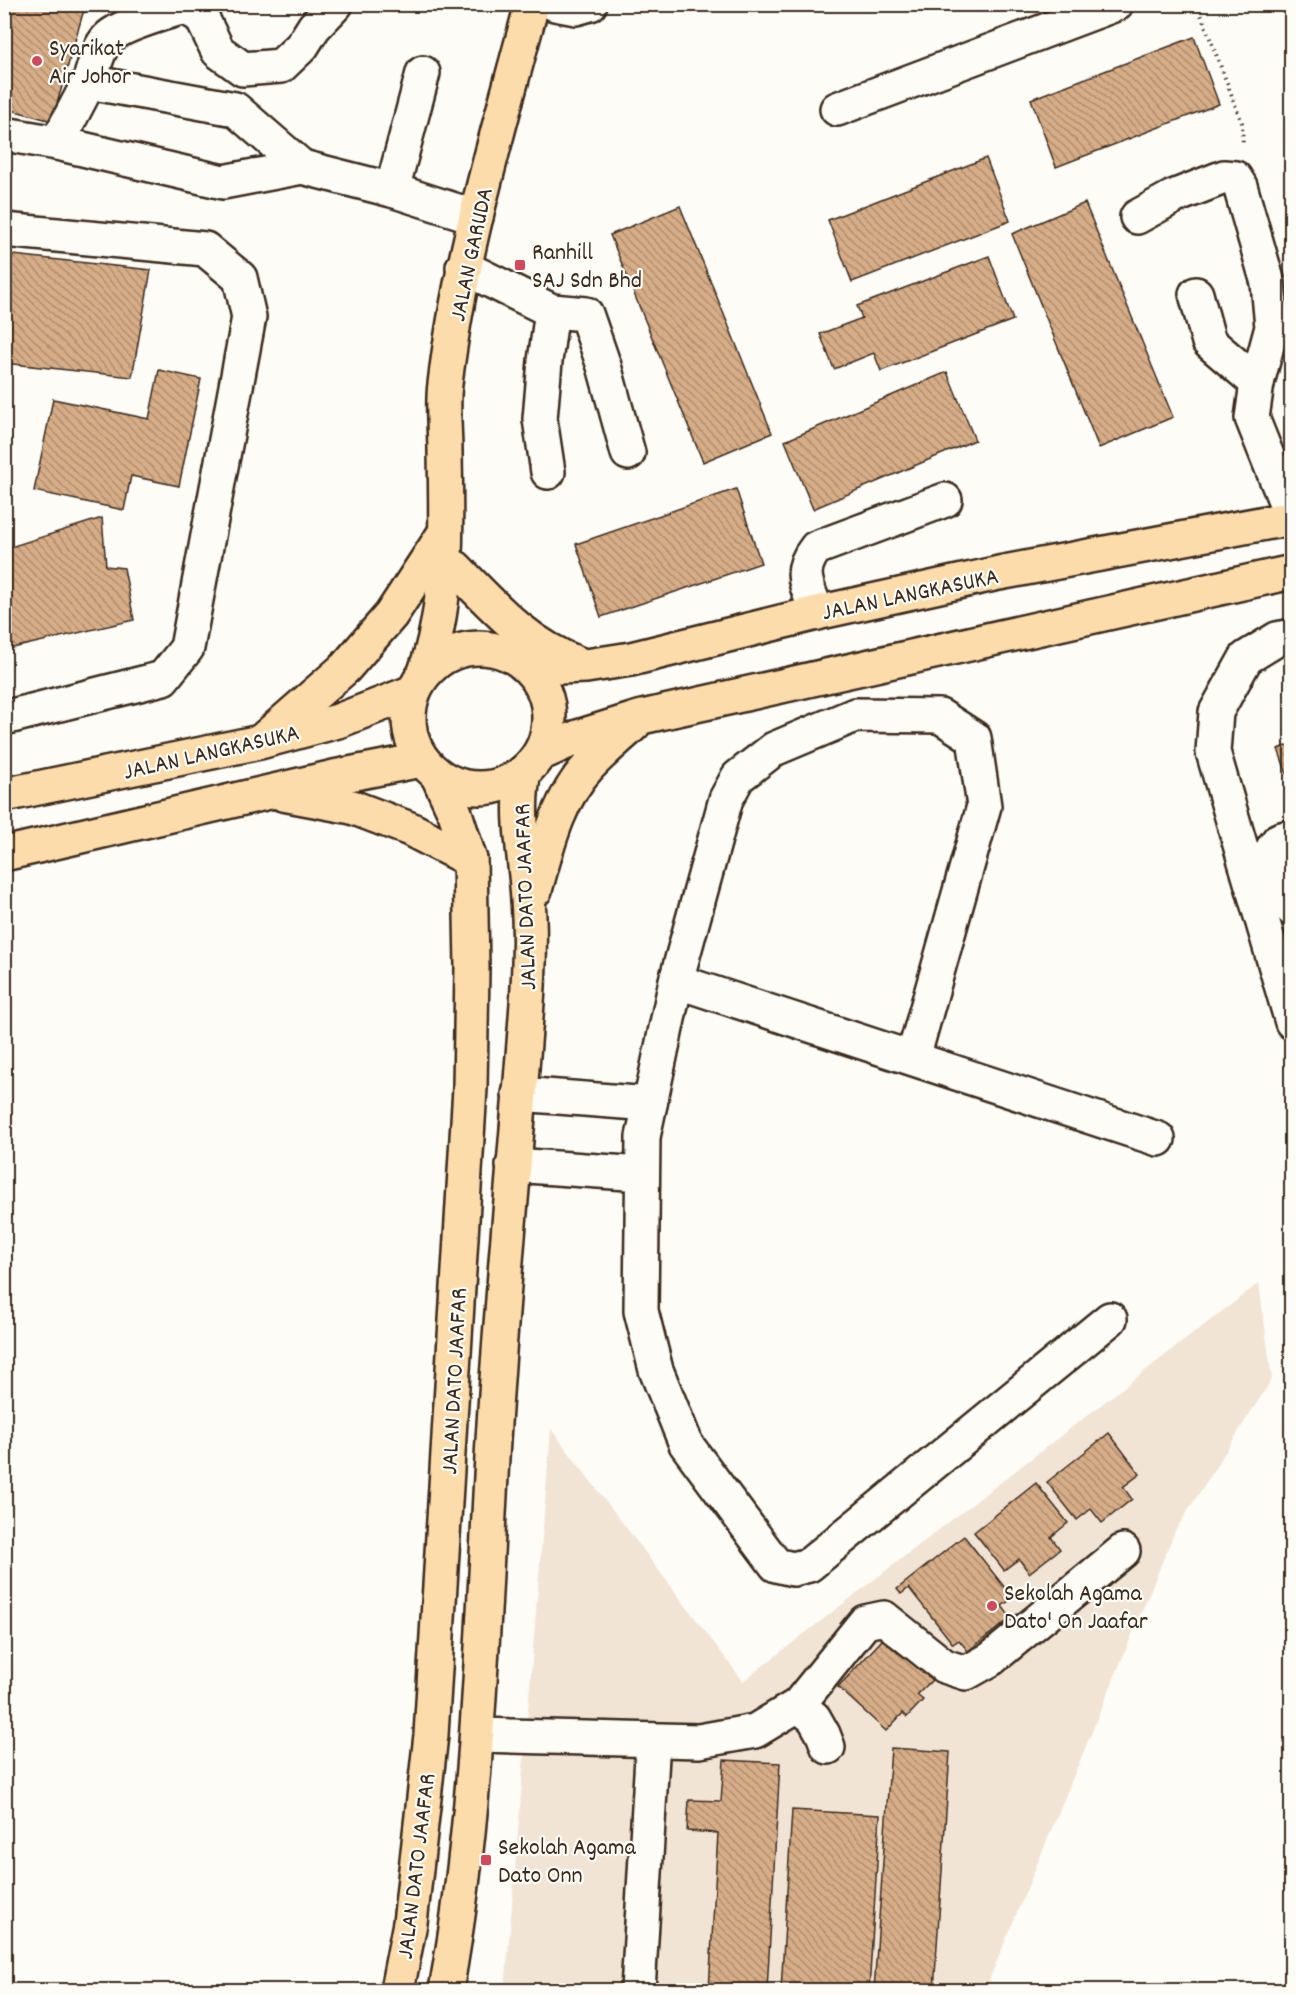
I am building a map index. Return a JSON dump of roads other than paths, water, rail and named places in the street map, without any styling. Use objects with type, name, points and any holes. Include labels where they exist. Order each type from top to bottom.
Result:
[{"type":"main road","name":"JALAN GARUDA","points":[[419,682],[435,646],[441,612],[445,522],[444,387],[463,267],[532,4]]},
{"type":"main road","name":"JALAN LANGKASUKA","points":[[520,661],[586,666],[631,658],[817,613],[999,573],[1292,518]]},
{"type":"main road","name":"JALAN GARUDA","points":[[445,522],[456,568],[470,600],[520,661]]},
{"type":"main road","points":[[260,742],[345,668],[391,615],[445,522]]},
{"type":"main road","points":[[456,568],[518,629],[555,655],[586,666]]},
{"type":"main road","points":[[532,763],[548,732],[549,709],[543,687],[520,661],[488,647],[465,648],[443,657],[419,682],[408,715],[411,738],[429,768],[458,786],[482,789],[505,784],[532,763],[578,737],[642,717],[1292,572]]},
{"type":"main road","name":"JALAN LANGKASUKA","points":[[4,795],[260,742],[338,721],[419,682]]},
{"type":"main road","points":[[529,911],[549,842],[566,800],[588,767],[642,717]]},
{"type":"main road","name":"JALAN DATO JAAFAR","points":[[446,1990],[458,1927],[477,1736],[492,1453],[526,1014],[529,911],[519,809],[532,763]]},
{"type":"main road","points":[[4,854],[272,792],[429,768]]},
{"type":"main road","name":"JALAN DATO JAAFAR","points":[[397,1990],[410,1923],[431,1734],[470,1088],[472,968],[470,860],[455,813],[429,768]]},
{"type":"main road","points":[[272,792],[352,807],[410,829],[470,860]]},
{"type":"street","points":[[57,143],[89,82],[100,50],[107,39],[148,19],[184,7],[201,16],[218,51],[243,69],[281,66],[302,46],[315,27],[336,4]]},
{"type":"street","points":[[555,4],[576,8],[590,4]]},
{"type":"street","points":[[837,109],[1116,4]]},
{"type":"street","points":[[392,190],[423,73]]},
{"type":"street","points":[[89,82],[235,109],[302,167]]},
{"type":"street","points":[[4,134],[57,143],[222,182],[302,167],[392,190],[476,218]]},
{"type":"street","points":[[1137,216],[1173,197],[1224,177],[1235,178],[1240,186],[1268,283],[1272,327],[1257,383],[1252,418],[1292,518]]},
{"type":"street","points":[[4,230],[205,249],[240,278],[249,317],[187,648],[164,678],[4,718]]},
{"type":"street","points":[[463,267],[552,311],[586,314],[604,366],[628,453]]},
{"type":"street","points":[[1196,294],[1209,342],[1257,383]]},
{"type":"street","points":[[548,472],[540,419],[552,311]]},
{"type":"street","points":[[817,613],[804,574],[807,559],[816,548],[945,500]]},
{"type":"street","points":[[1292,636],[1277,639],[1246,658],[1216,712],[1213,752],[1292,1023]]},
{"type":"street","points":[[913,1058],[984,806],[974,738],[940,716],[855,715],[774,749],[738,777],[726,799],[676,981],[643,1137],[641,1311],[656,1370],[686,1444],[776,1565],[793,1569],[809,1565],[1110,1319]]},
{"type":"street","points":[[1292,836],[1280,840],[1273,848],[1292,909]]},
{"type":"street","points":[[676,981],[1158,1138]]},
{"type":"street","points":[[519,1094],[650,1104]]},
{"type":"street","points":[[513,1165],[642,1174]]},
{"type":"street","points":[[477,1736],[699,1741],[755,1731],[798,1705],[865,1622],[884,1618],[944,1666],[966,1673],[991,1659],[1123,1551]]},
{"type":"street","points":[[798,1705],[814,1718],[828,1747]]},
{"type":"street","points":[[638,1990],[653,1740]]},
{"type":"place","name":"Syarikat Air Johor","points":[[37,61]]},
{"type":"place","name":"Ranhill SAJ Sdn Bhd","points":[[520,265]]},
{"type":"place","name":"Sekolah Agama Dato' On Jaafar","points":[[992,1606]]},
{"type":"place","name":"Sekolah Agama Dato Onn","points":[[486,1860]]}]
